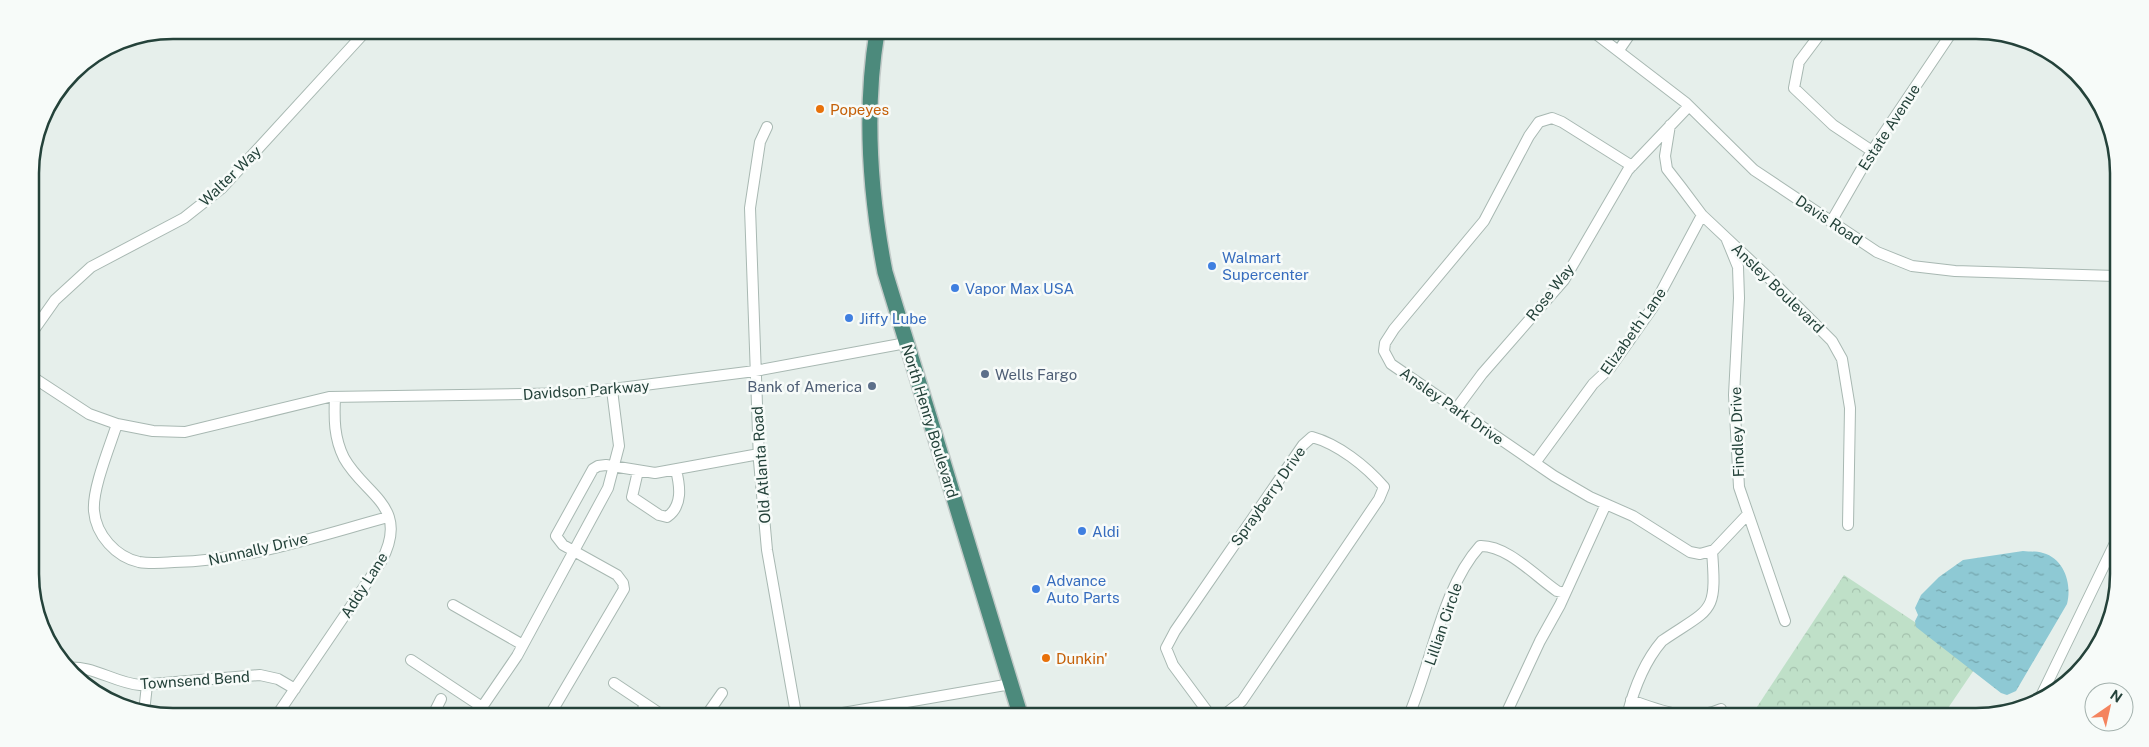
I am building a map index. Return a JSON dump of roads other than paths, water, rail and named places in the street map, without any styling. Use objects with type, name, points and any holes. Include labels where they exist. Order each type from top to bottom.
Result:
[{"type":"highway","name":"North Henry Boulevard","points":[[876,39],[870,89],[872,197],[884,272],[1018,708]]},
{"type":"street","name":"Walter Way","points":[[39,323],[55,300],[84,272],[108,256],[184,218],[222,188],[358,39]]},
{"type":"street","name":"Davis Road","points":[[1603,39],[1689,106],[1754,170],[1876,252],[1912,266],[1955,271],[2110,276]]},
{"type":"street","points":[[1619,50],[1627,39]]},
{"type":"street","points":[[1816,39],[1799,62],[1794,88],[1833,124],[1872,151]]},
{"type":"street","name":"Estate Avenue","points":[[1831,222],[1872,151],[1947,39]]},
{"type":"street","points":[[1632,166],[1689,106]]},
{"type":"street","name":"Ansley Park Drive","points":[[1632,166],[1584,133],[1552,118],[1539,122],[1529,136],[1484,221],[1436,281],[1413,305],[1385,342],[1384,351],[1391,364],[1535,463],[1606,504],[1633,516],[1690,552],[1700,554],[1712,551]]},
{"type":"street","name":"Ansley Boulevard","points":[[1670,125],[1665,156],[1667,168],[1702,215],[1808,316],[1832,342],[1842,359],[1850,408],[1848,525]]},
{"type":"street","name":"Old Atlanta Road","points":[[767,127],[760,142],[750,208],[755,371],[759,454],[767,550],[795,708]]},
{"type":"street","name":"Rose Way","points":[[1456,409],[1482,374],[1564,279],[1610,198],[1632,166]]},
{"type":"street","name":"Elizabeth Lane","points":[[1535,463],[1593,384],[1610,368],[1653,307],[1702,215]]},
{"type":"street","name":"Findley Drive","points":[[1726,238],[1738,267],[1739,298],[1734,395],[1739,487],[1785,621]]},
{"type":"street","name":"Davidson Parkway","points":[[39,381],[89,414],[117,424],[153,431],[185,432],[264,412],[335,397],[484,396],[612,390],[755,371],[906,343]]},
{"type":"street","points":[[481,708],[523,645],[608,488],[619,446],[612,390]]},
{"type":"street","name":"Addy Lane","points":[[282,708],[382,562],[389,543],[388,518],[380,500],[352,470],[342,452],[334,426],[335,397]]},
{"type":"street","name":"Nunnally Drive","points":[[117,424],[96,494],[94,514],[109,544],[121,554],[135,560],[150,563],[224,560],[388,518]]},
{"type":"street","name":"Sprayberry Drive","points":[[1205,708],[1173,664],[1166,648],[1175,631],[1303,445],[1312,436],[1326,440],[1374,475],[1384,487],[1379,499],[1242,701],[1233,708]]},
{"type":"street","points":[[553,708],[624,589],[623,583],[617,575],[560,543],[556,534],[593,469],[598,466],[614,467],[655,473],[759,454]]},
{"type":"street","points":[[638,471],[633,499],[659,515],[667,517],[676,507],[679,496],[676,470]]},
{"type":"street","points":[[1509,708],[1606,504]]},
{"type":"street","points":[[1629,708],[1641,673],[1657,647],[1662,641],[1704,613],[1712,602],[1714,594],[1712,551],[1748,514]]},
{"type":"street","name":"Lillian Circle","points":[[1412,708],[1425,677],[1451,592],[1472,555],[1480,546],[1499,548],[1557,591],[1565,593]]},
{"type":"street","points":[[2044,689],[2110,553]]},
{"type":"street","points":[[453,605],[523,645]]},
{"type":"street","points":[[411,660],[477,708]]},
{"type":"street","name":"Townsend Bend","points":[[77,668],[87,668],[129,683],[147,684],[260,675],[278,679],[295,689]]},
{"type":"street","points":[[614,683],[642,708]]},
{"type":"street","points":[[145,705],[147,684]]},
{"type":"street","points":[[872,708],[1011,684]]},
{"type":"street","points":[[712,708],[722,693]]},
{"type":"street","points":[[436,708],[441,699]]},
{"type":"street","points":[[1631,700],[1652,708]]},
{"type":"water","points":[[2023,551],[2043,553],[2057,561],[2065,574],[2068,597],[2067,604],[2016,691],[2007,695],[2001,693],[1916,627],[1915,621],[1918,615],[1915,608],[1921,595],[1939,577],[1963,560]]},
{"type":"place","name":"Popeyes","points":[[820,109]]},
{"type":"place","name":"Walmart Supercenter","points":[[1212,266]]},
{"type":"place","name":"Vapor Max USA","points":[[955,288]]},
{"type":"place","name":"Jiffy Lube","points":[[849,318]]},
{"type":"place","name":"Wells Fargo","points":[[985,374]]},
{"type":"place","name":"Bank of America","points":[[872,386]]},
{"type":"place","name":"Aldi","points":[[1082,531]]},
{"type":"place","name":"Advance Auto Parts","points":[[1036,589]]},
{"type":"place","name":"Dunkin'","points":[[1046,658]]}]
